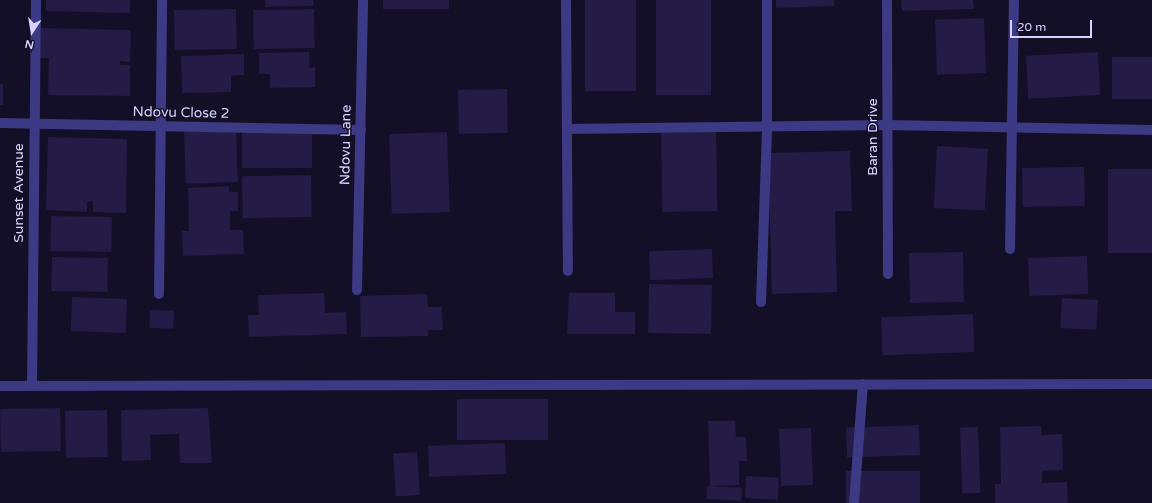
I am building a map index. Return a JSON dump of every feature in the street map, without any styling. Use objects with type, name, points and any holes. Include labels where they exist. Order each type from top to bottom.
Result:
[{"type":"street","name":"Sunset Avenue","points":[[32,386],[36,0]]},
{"type":"street","points":[[159,294],[162,127],[162,0]]},
{"type":"street","name":"Ndovu Lane","points":[[356,290],[363,0]]},
{"type":"street","points":[[566,0],[568,271]]},
{"type":"street","points":[[761,302],[767,127],[767,0]]},
{"type":"street","name":"Baran Drive","points":[[887,0],[888,274]]},
{"type":"street","points":[[1010,249],[1014,0]]},
{"type":"street","name":"Ndovu Close 2","points":[[0,123],[361,130]]},
{"type":"street","points":[[567,129],[887,125],[1152,130]]},
{"type":"street","points":[[854,503],[863,384]]},
{"type":"street","points":[[0,386],[1152,384]]},
{"type":"building","points":[[46,0],[130,0],[130,13],[46,11]]},
{"type":"building","points":[[265,0],[313,0],[314,6],[265,7]]},
{"type":"building","points":[[383,0],[449,0],[449,9],[383,9]]},
{"type":"building","points":[[585,0],[636,0],[636,91],[585,91]]},
{"type":"building","points":[[656,0],[711,0],[711,95],[656,95]]},
{"type":"building","points":[[776,0],[834,0],[834,6],[776,8]]},
{"type":"building","points":[[901,0],[973,0],[974,9],[902,11]]},
{"type":"building","points":[[236,9],[237,49],[175,50],[174,10]]},
{"type":"building","points":[[314,9],[315,48],[254,49],[253,10]]},
{"type":"building","points":[[984,18],[986,73],[937,75],[935,20]]},
{"type":"building","points":[[41,28],[131,30],[130,62],[120,61],[120,65],[130,65],[130,96],[48,95],[49,58],[40,58]]},
{"type":"building","points":[[309,52],[310,68],[315,67],[315,87],[270,88],[270,74],[259,74],[259,53]]},
{"type":"building","points":[[1098,52],[1100,95],[1028,99],[1026,56]]},
{"type":"building","points":[[244,54],[244,75],[231,76],[231,92],[182,93],[181,56]]},
{"type":"building","points":[[1112,57],[1152,57],[1152,99],[1112,99]]},
{"type":"building","points":[[0,84],[3,84],[3,105],[0,105]]},
{"type":"building","points":[[507,89],[508,133],[459,134],[458,90]]},
{"type":"building","points":[[242,129],[312,129],[312,168],[242,168]]},
{"type":"building","points":[[236,130],[238,182],[186,184],[184,132]]},
{"type":"building","points":[[447,132],[450,212],[392,214],[389,134]]},
{"type":"building","points":[[716,132],[717,211],[662,212],[661,133]]},
{"type":"building","points":[[48,137],[127,139],[126,213],[93,212],[93,201],[87,202],[87,212],[46,210]]},
{"type":"building","points":[[937,146],[988,149],[985,211],[934,208]]},
{"type":"building","points":[[850,151],[852,211],[835,211],[837,292],[772,294],[768,153]]},
{"type":"building","points":[[1084,167],[1085,206],[1023,207],[1022,168]]},
{"type":"building","points":[[1108,169],[1152,169],[1152,253],[1108,253]]},
{"type":"building","points":[[311,175],[312,217],[243,218],[242,176]]},
{"type":"building","points":[[229,186],[229,192],[238,192],[238,211],[230,211],[230,230],[243,230],[244,254],[183,256],[182,231],[189,231],[188,188]]},
{"type":"building","points":[[51,216],[112,217],[111,252],[50,251]]},
{"type":"building","points":[[712,249],[713,278],[650,280],[649,251]]},
{"type":"building","points":[[963,252],[964,302],[910,303],[909,253]]},
{"type":"building","points":[[1087,256],[1088,294],[1029,296],[1028,258]]},
{"type":"building","points":[[52,257],[108,258],[107,292],[51,291]]},
{"type":"building","points":[[649,284],[712,285],[711,334],[648,333]]},
{"type":"building","points":[[324,293],[325,313],[346,312],[347,334],[249,337],[248,315],[259,315],[258,295]]},
{"type":"building","points":[[569,293],[615,293],[615,312],[635,312],[635,334],[567,334]]},
{"type":"building","points":[[427,294],[428,307],[442,307],[443,330],[428,330],[428,336],[361,337],[360,296]]},
{"type":"building","points":[[72,297],[127,299],[126,333],[71,331]]},
{"type":"building","points":[[1062,298],[1098,300],[1096,330],[1060,328]]},
{"type":"building","points":[[150,310],[174,311],[173,329],[149,328]]},
{"type":"building","points":[[973,314],[974,352],[882,355],[881,317]]},
{"type":"building","points":[[457,399],[548,399],[548,440],[457,440]]},
{"type":"building","points":[[60,408],[61,451],[1,452],[0,409]]},
{"type":"building","points":[[208,408],[212,463],[180,463],[179,434],[150,435],[151,460],[122,461],[121,410]]},
{"type":"building","points":[[107,410],[108,457],[66,458],[65,411]]},
{"type":"building","points":[[708,421],[735,421],[736,437],[746,437],[747,461],[739,461],[739,485],[710,486]]},
{"type":"building","points":[[919,425],[920,455],[847,458],[846,428]]},
{"type":"building","points":[[1041,426],[1041,435],[1062,434],[1063,470],[1042,471],[1042,483],[1067,482],[1068,503],[995,503],[995,484],[1001,484],[1000,427]]},
{"type":"building","points":[[978,427],[980,493],[962,494],[960,428]]},
{"type":"building","points":[[811,428],[813,485],[781,486],[779,429]]},
{"type":"building","points":[[505,443],[506,474],[429,477],[428,446]]},
{"type":"building","points":[[417,452],[420,495],[396,497],[393,454]]},
{"type":"building","points":[[846,471],[920,471],[920,503],[846,503]]},
{"type":"building","points":[[746,476],[779,478],[778,500],[745,498]]},
{"type":"building","points":[[707,486],[742,488],[741,501],[706,499]]}]
